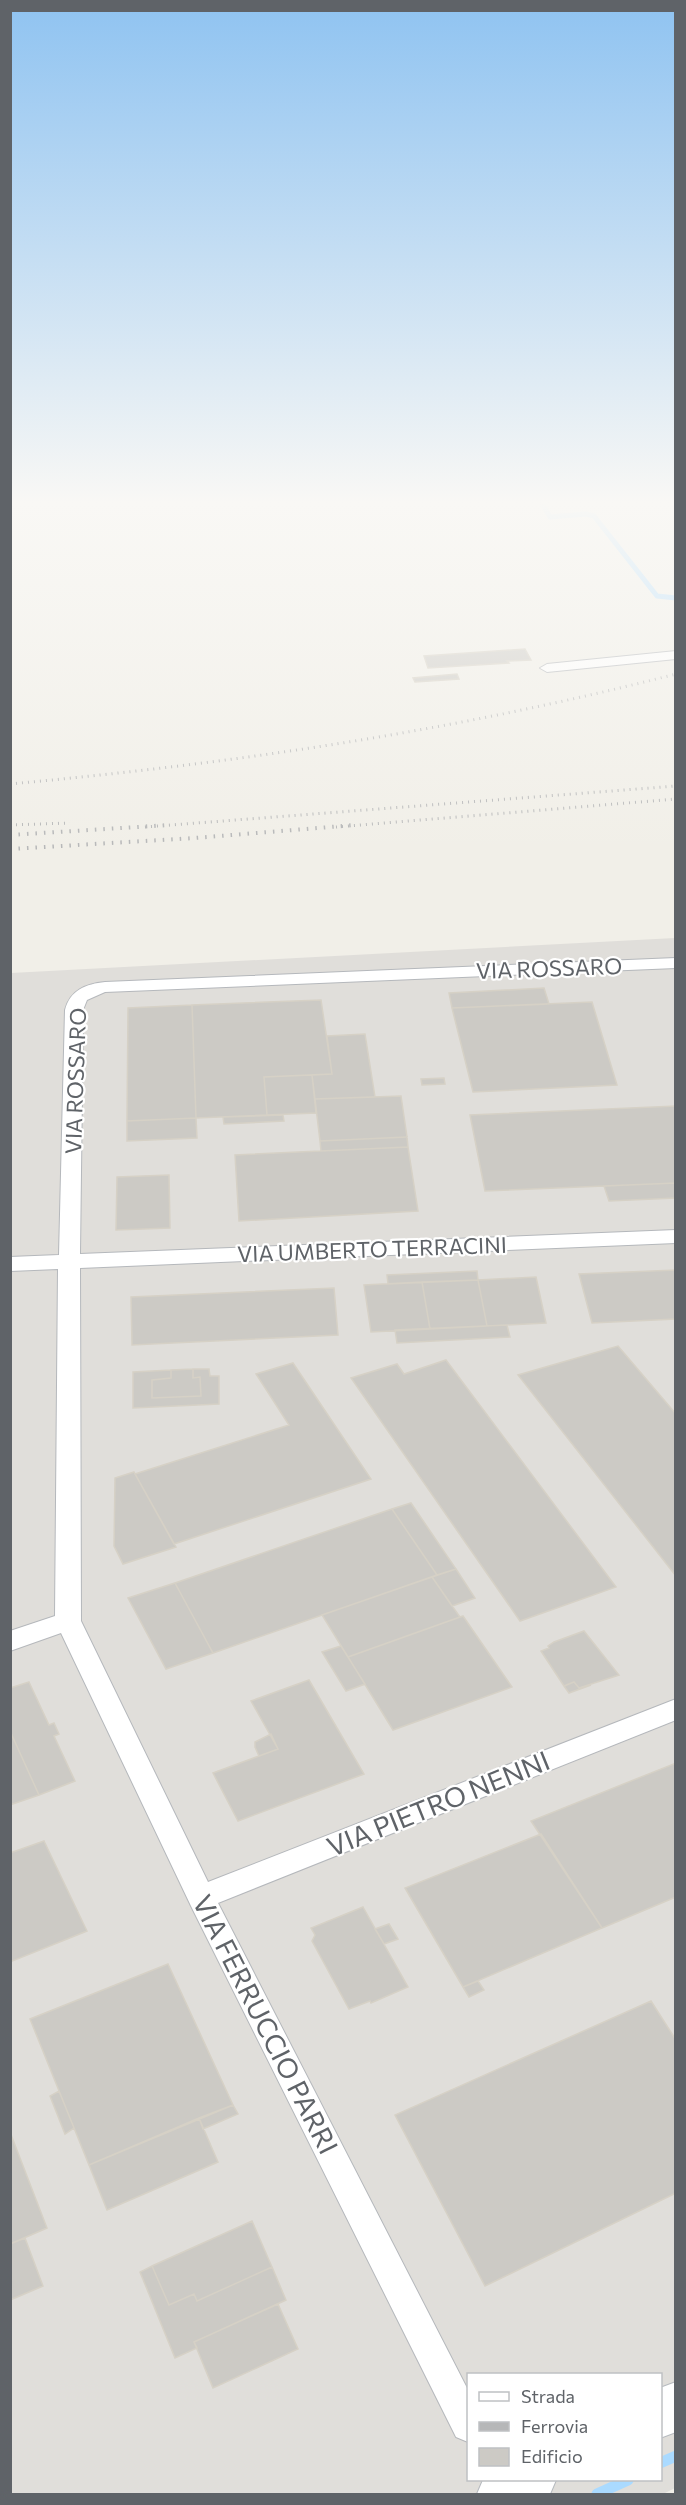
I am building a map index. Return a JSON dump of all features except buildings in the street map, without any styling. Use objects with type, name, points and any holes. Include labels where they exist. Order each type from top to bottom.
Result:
[{"type":"main road","points":[[502,2494],[529,2481]]},
{"type":"street","points":[[547,669],[675,655]]},
{"type":"street","name":"VIA ROSSARO","points":[[68,1621],[69,1262],[74,1010],[78,997],[98,988],[127,985],[675,963]]},
{"type":"street","name":"VIA UMBERTO TERRACINI","points":[[10,1264],[675,1236]]},
{"type":"street","points":[[10,1641],[68,1621]]},
{"type":"street","name":"VIA FERRUCCIO PARRI","points":[[68,1621],[201,1897],[467,2423]]},
{"type":"street","name":"VIA PIETRO NENNI","points":[[201,1897],[675,1709]]},
{"type":"shaded area","points":[[675,938],[675,2488],[663,2494],[11,2494],[11,973]]},
{"type":"waterway","points":[[662,2462],[676,2456]]},
{"type":"waterway","points":[[597,2494],[626,2481]]},
{"type":"railway","points":[[10,784],[179,766],[345,742],[511,712],[676,674]]},
{"type":"railway","points":[[145,827],[676,786]]},
{"type":"railway","points":[[336,827],[676,799]]},
{"type":"railway","points":[[10,825],[70,823]]},
{"type":"railway","points":[[10,835],[169,825]]},
{"type":"railway","points":[[10,849],[195,838],[355,825]]}]
